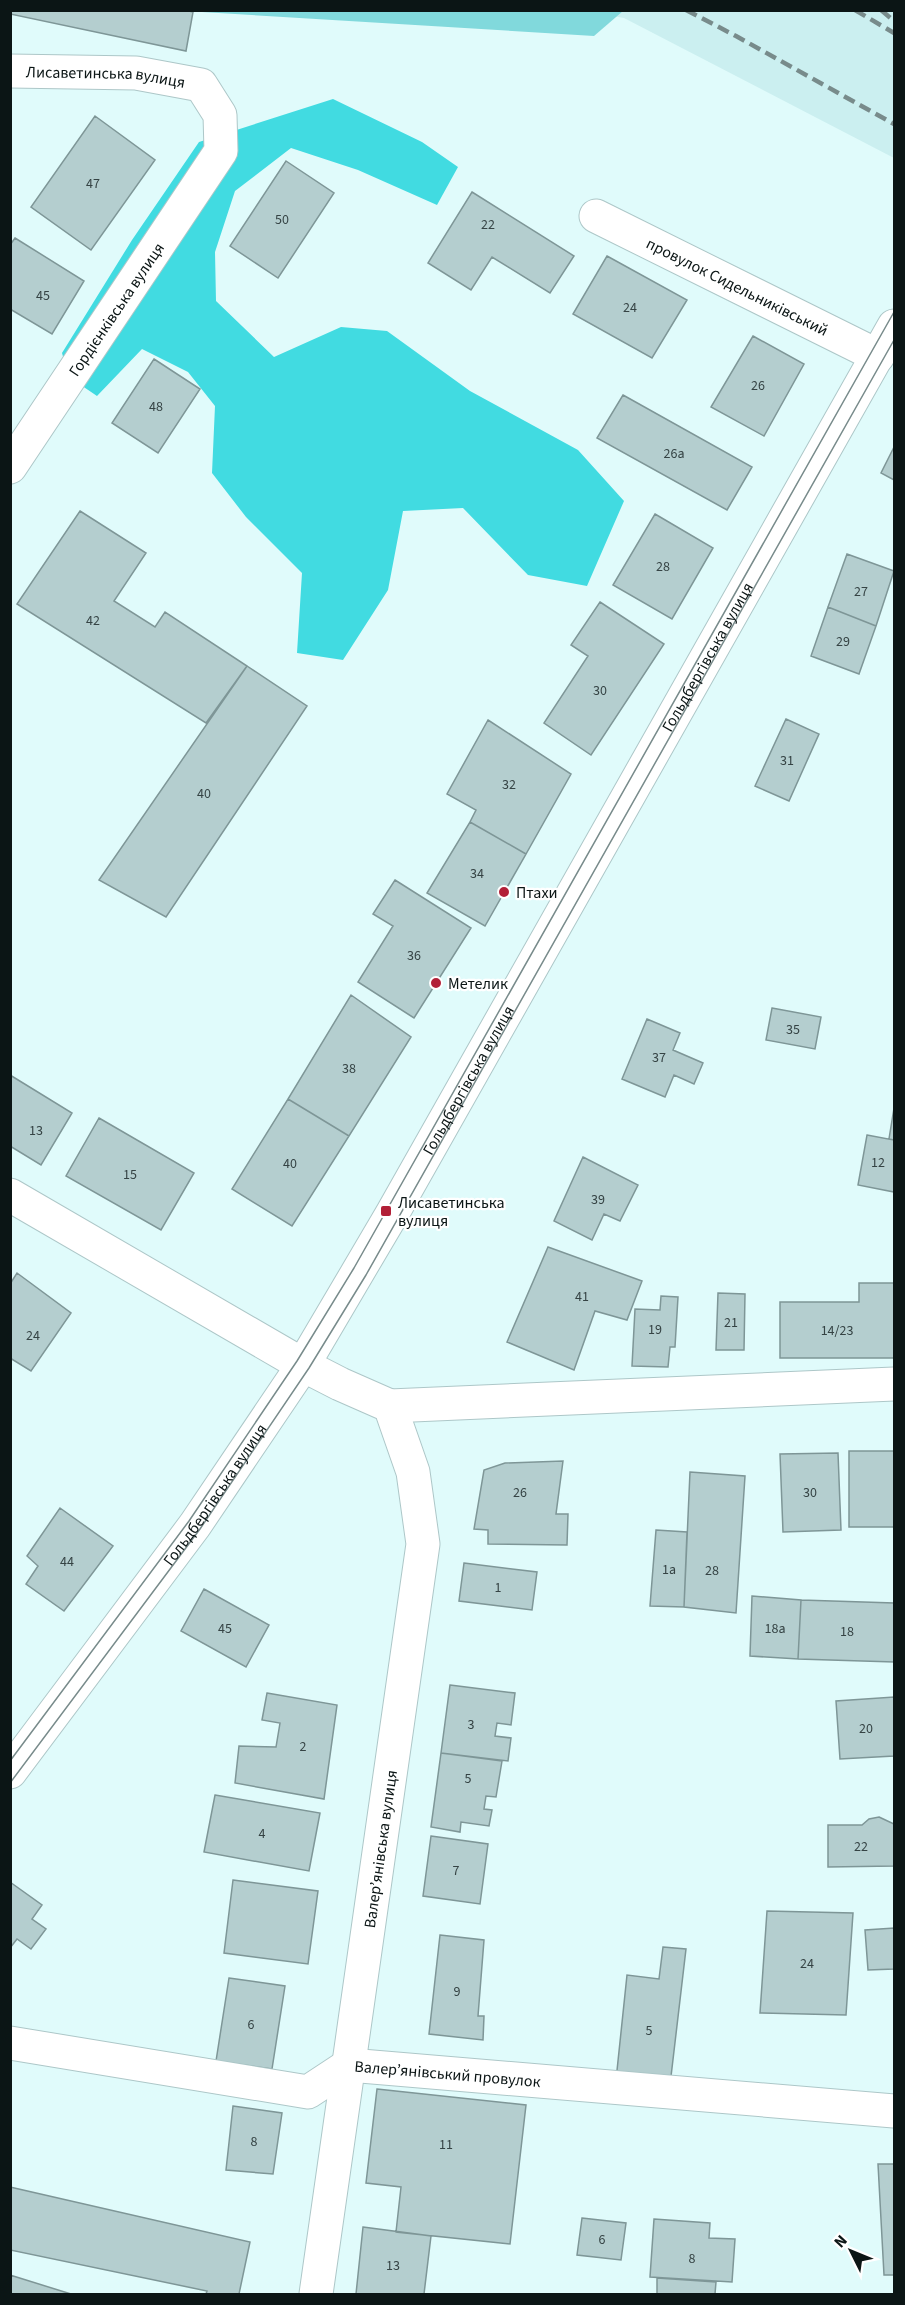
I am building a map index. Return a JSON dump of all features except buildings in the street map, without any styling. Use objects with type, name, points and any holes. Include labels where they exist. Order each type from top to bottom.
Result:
[{"type":"street","name":"Лисаветинська вулиця","points":[[10,71],[136,73],[201,85],[220,115],[221,151]]},
{"type":"street","name":"Гордієнківська вулиця","points":[[10,467],[221,151]]},
{"type":"street","name":"провулок Сидельниківський","points":[[596,216],[878,356]]},
{"type":"street","name":"Гольдбергівська вулиця","points":[[10,1772],[195,1525],[303,1365],[387,1224],[894,326]]},
{"type":"street","points":[[10,1195],[303,1365],[390,1406],[894,1384]]},
{"type":"street","name":"Валер’янівська вулиця","points":[[316,2295],[423,1544],[413,1472],[390,1406]]},
{"type":"street","name":"Валер’янівський провулок","points":[[10,2043],[308,2092],[349,2065],[894,2111]]},
{"type":"shaded area","points":[[185,11],[623,11],[594,36]]},
{"type":"shaded area","points":[[584,11],[894,11],[894,158],[624,18]]},
{"type":"shaded area","points":[[333,99],[422,142],[458,167],[437,205],[358,170],[291,148],[235,191],[215,252],[216,301],[274,357],[341,327],[387,331],[470,391],[578,450],[624,501],[587,586],[528,575],[463,508],[403,511],[388,590],[343,660],[297,653],[302,573],[246,517],[212,473],[215,406],[188,372],[142,349],[97,396],[69,377],[62,353],[132,240],[199,142]]},
{"type":"tram line","points":[[10,1761],[189,1521],[297,1361],[354,1268],[894,312]]},
{"type":"tram line","points":[[10,1783],[200,1529],[309,1368],[366,1275],[894,340]]},
{"type":"railway","points":[[686,10],[894,124]]},
{"type":"railway","points":[[855,10],[894,33]]},
{"type":"railway","points":[[881,10],[894,21]]},
{"type":"place","name":"Птахи","points":[[504,892]]},
{"type":"place","name":"Метелик","points":[[436,983]]},
{"type":"place","name":"Лисаветинська вулиця","points":[[386,1211]]}]
